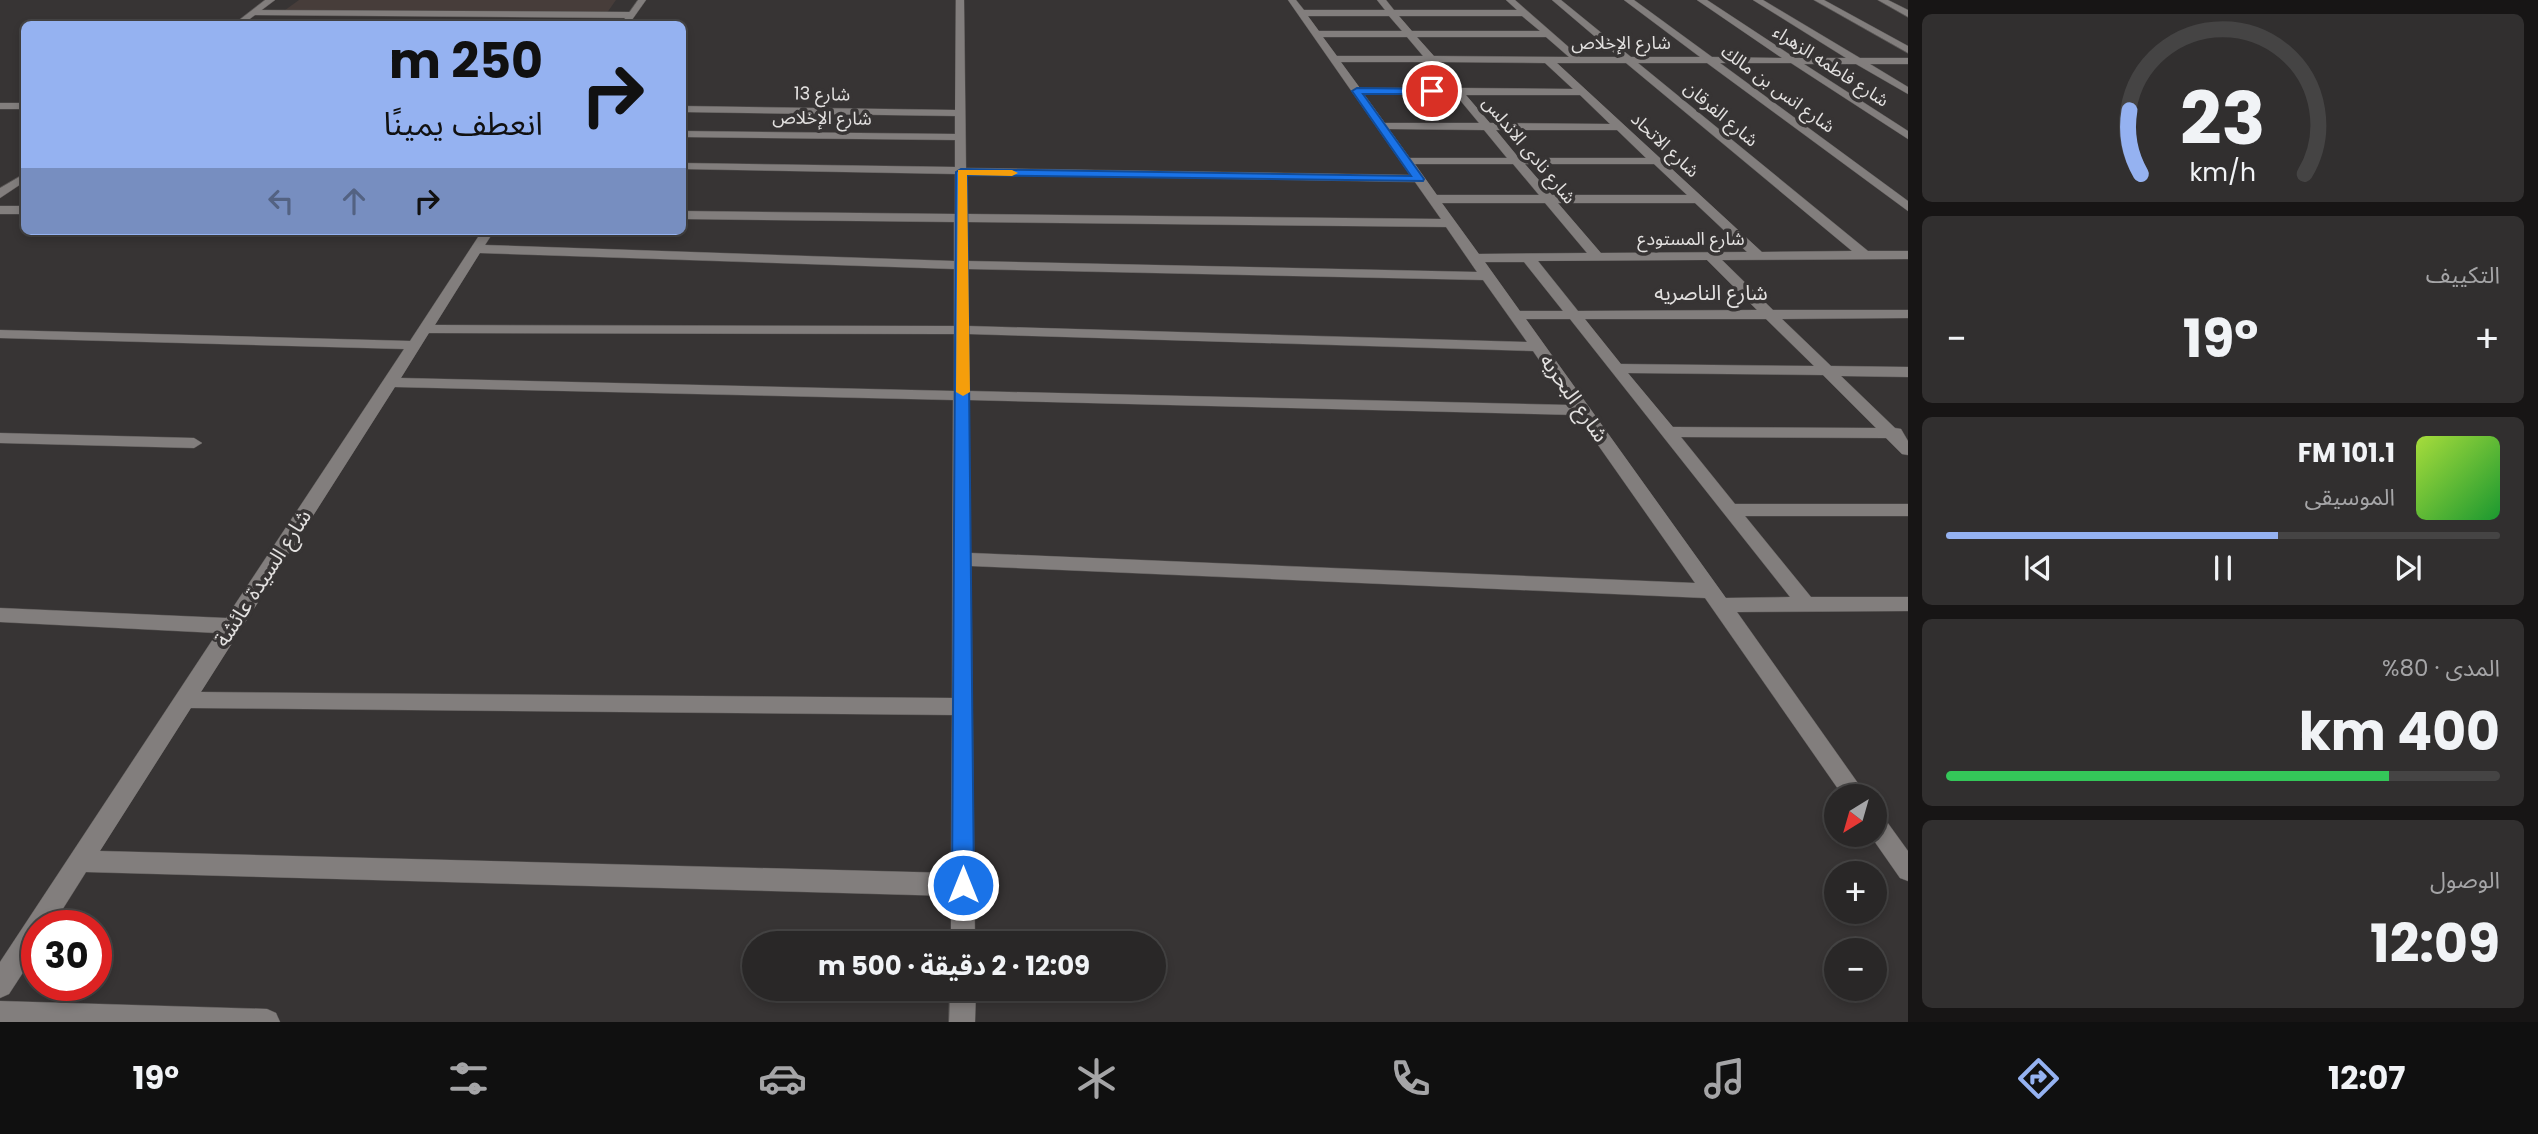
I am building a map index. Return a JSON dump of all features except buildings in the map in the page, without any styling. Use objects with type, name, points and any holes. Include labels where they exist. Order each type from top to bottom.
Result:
[{"type":"street","points":[[242,21],[271,0]]},
{"type":"street","points":[[510,14],[523,0]]},
{"type":"street","points":[[627,21],[642,0]]},
{"type":"street","points":[[960,0],[963,218],[963,931]]},
{"type":"street","name":"شارع نادى الاندلس","points":[[1381,0],[1597,257]]},
{"type":"street","points":[[1510,0],[1578,60]]},
{"type":"street","name":"شارع الفرقان","points":[[1556,0],[1864,255]]},
{"type":"street","name":"شارع انس بن مالك","points":[[1628,0],[1908,207]]},
{"type":"street","name":"شارع فاطمه الزهراء","points":[[1701,0],[1908,136]]},
{"type":"street","points":[[1757,0],[1908,90]]},
{"type":"street","points":[[1818,0],[1908,50]]},
{"type":"street","points":[[1882,0],[1908,14]]},
{"type":"street","points":[[1297,6],[1391,13],[1525,13]]},
{"type":"street","name":"شارع البحريه","points":[[1297,6],[1848,784]]},
{"type":"street","points":[[254,13],[631,15]]},
{"type":"street","points":[[1316,34],[1549,34]]},
{"type":"street","name":"شارع الإخلاص","points":[[1334,59],[1908,61]]},
{"type":"street","name":"شارع الاتحاد","points":[[1548,60],[1759,256]]},
{"type":"street","points":[[1357,91],[1581,92]]},
{"type":"street","points":[[0,106],[21,106]]},
{"type":"street","name":"شارع 13","points":[[686,109],[961,113]]},
{"type":"street","points":[[1382,127],[1620,127]]},
{"type":"street","name":"شارع الإخلاص","points":[[686,134],[961,137]]},
{"type":"street","points":[[1406,161],[1657,161]]},
{"type":"street","points":[[686,166],[1419,179]]},
{"type":"street","points":[[0,194],[21,179]]},
{"type":"street","points":[[1433,199],[1698,199]]},
{"type":"street","points":[[0,210],[21,210]]},
{"type":"street","points":[[686,215],[1450,223]]},
{"type":"street","name":"شارع السيدة عائشة","points":[[49,910],[485,235]]},
{"type":"street","points":[[476,249],[962,265],[1488,276]]},
{"type":"street","name":"شارع المستودع","points":[[1475,258],[1864,255],[1905,258]]},
{"type":"street","points":[[1710,256],[1908,450]]},
{"type":"street","points":[[1528,258],[1806,604]]},
{"type":"street","name":"شارع الناصريه","points":[[1515,315],[1908,314]]},
{"type":"street","points":[[425,329],[962,330],[1538,347]]},
{"type":"street","points":[[0,334],[414,345]]},
{"type":"street","points":[[1616,368],[1908,372]]},
{"type":"street","points":[[390,383],[1583,410]]},
{"type":"street","points":[[1668,432],[1908,433]]},
{"type":"street","points":[[0,438],[194,443]]},
{"type":"street","points":[[1730,510],[1908,510]]},
{"type":"street","points":[[964,559],[1806,604],[1908,604]]},
{"type":"street","points":[[0,615],[233,626]]},
{"type":"street","points":[[185,699],[964,707]]},
{"type":"street","points":[[1887,840],[1908,870]]},
{"type":"street","points":[[80,861],[963,885]]},
{"type":"street","name":"شارع السيدة عائشة","points":[[0,985],[21,953]]},
{"type":"street","points":[[962,1001],[962,1022]]},
{"type":"street","points":[[0,1014],[267,1022]]},
{"type":"shaded area","points":[[299,0],[616,0],[604,17],[281,13]]},
{"type":"slow traffic","points":[[963,392],[961,172],[1012,173]]},
{"type":"route","points":[[963,885],[961,172],[1419,179],[1357,91],[1432,91]]}]
